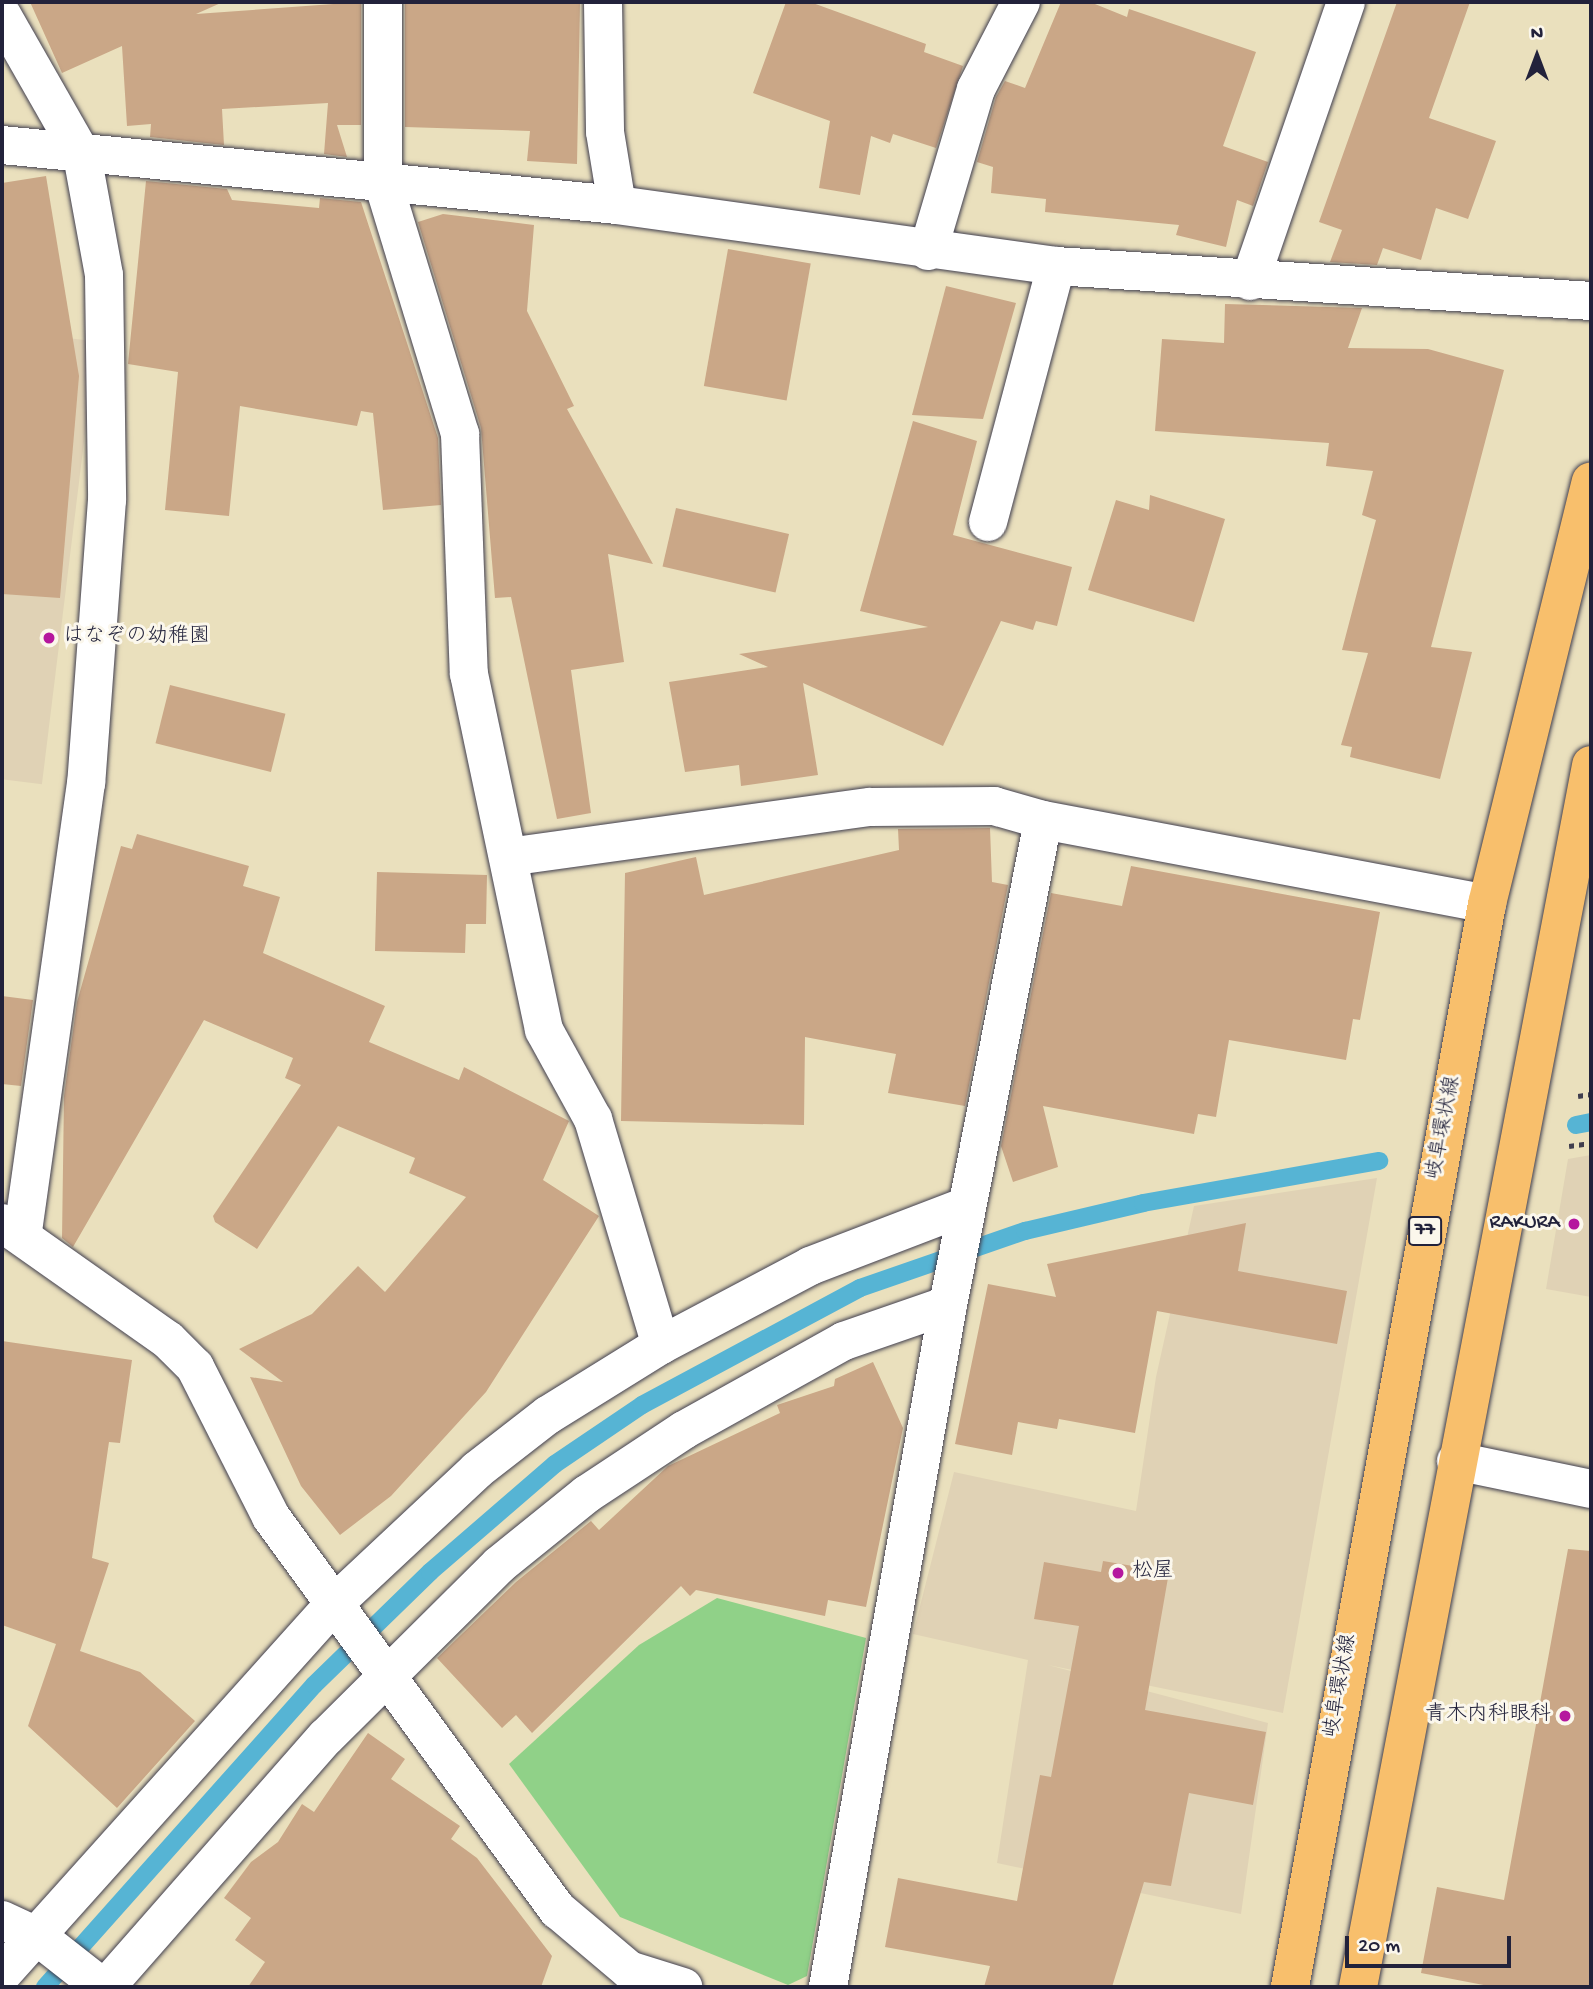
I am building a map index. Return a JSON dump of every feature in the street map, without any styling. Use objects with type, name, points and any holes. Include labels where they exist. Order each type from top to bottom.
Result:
[{"type":"main road","name":"岐阜環状線","points":[[1290,1987],[1487,904],[1591,482]]},
{"type":"main road","points":[[1358,1987],[1456,1461],[1591,765]]},
{"type":"street","points":[[383,2],[383,182],[460,434],[469,674],[544,1030],[593,1119],[660,1345]]},
{"type":"street","points":[[603,2],[605,132],[617,205]]},
{"type":"street","points":[[928,251],[976,89],[1021,2]]},
{"type":"street","points":[[1250,281],[1346,2]]},
{"type":"street","points":[[2,15],[82,155],[104,275],[107,500],[86,783],[12,1228],[168,1340],[195,1367],[271,1517],[384,1666],[558,1910],[629,1970],[683,1987]]},
{"type":"street","points":[[2,145],[82,155],[617,205],[928,251],[1056,266],[1250,281],[1591,301]]},
{"type":"street","points":[[988,522],[1056,266]]},
{"type":"street","points":[[508,857],[870,807],[994,806],[1043,820],[1487,904]]},
{"type":"street","points":[[828,1987],[950,1291],[1043,820]]},
{"type":"street","points":[[2,1975],[43,1941],[341,1612],[477,1470],[548,1415],[660,1345],[810,1266],[964,1217]]},
{"type":"street","points":[[2,1920],[43,1941],[100,1984],[384,1666],[499,1565],[587,1494],[673,1437],[844,1341],[950,1291]]},
{"type":"street","points":[[1456,1461],[1591,1489]]},
{"type":"path","points":[[1554,1149],[1591,1143]]},
{"type":"shaded area","name":"はなぞの幼稚園","points":[[2,330],[96,342],[42,784],[2,779]]},
{"type":"shaded area","name":"RAKURA","points":[[1591,1155],[1591,1297],[1546,1289],[1568,1159]]},
{"type":"shaded area","points":[[1377,1178],[1283,1713],[1048,1665],[1268,1723],[1241,1914],[997,1863],[1028,1660],[913,1634],[954,1472],[1136,1511],[1156,1377],[1194,1206]]},
{"type":"green space","points":[[717,1598],[866,1638],[807,1976],[788,1985],[620,1917],[509,1764],[639,1645]]},
{"type":"building","points":[[30,2],[223,2],[196,14],[361,2],[361,125],[337,125],[347,157],[324,154],[328,103],[222,109],[224,145],[150,137],[151,124],[127,126],[122,46],[62,73]]},
{"type":"building","points":[[405,2],[580,2],[577,164],[527,161],[530,131],[405,127]]},
{"type":"building","points":[[786,2],[810,2],[926,44],[924,52],[963,66],[936,148],[893,134],[890,143],[871,136],[860,195],[819,188],[830,121],[753,93]]},
{"type":"building","points":[[1061,2],[1090,2],[1127,17],[1129,9],[1256,52],[1223,146],[1268,162],[1253,206],[1237,200],[1226,247],[1176,235],[1179,225],[1045,212],[1046,199],[991,193],[993,167],[977,162],[996,97],[1005,81],[1025,88]]},
{"type":"building","points":[[1397,2],[1470,2],[1429,118],[1496,141],[1468,219],[1436,208],[1421,260],[1383,248],[1377,265],[1330,262],[1342,230],[1319,222]]},
{"type":"building","points":[[46,176],[79,376],[60,598],[2,594],[2,183]]},
{"type":"building","points":[[146,181],[227,189],[232,200],[319,208],[320,198],[361,202],[438,438],[441,505],[383,510],[373,413],[361,411],[357,426],[240,406],[229,516],[165,510],[178,372],[128,364]]},
{"type":"building","points":[[443,214],[534,225],[527,311],[574,406],[567,409],[653,564],[608,554],[624,662],[571,670],[591,813],[557,819],[511,597],[495,598],[481,428],[418,222]]},
{"type":"building","points":[[728,249],[811,264],[787,400],[704,386]]},
{"type":"building","points":[[946,286],[1016,303],[983,419],[912,415]]},
{"type":"building","points":[[1225,304],[1362,308],[1348,348],[1428,349],[1504,370],[1431,647],[1472,652],[1440,779],[1350,757],[1352,747],[1341,745],[1368,653],[1342,650],[1376,520],[1362,515],[1373,471],[1326,466],[1329,443],[1155,431],[1162,339],[1224,343]]},
{"type":"building","points":[[913,421],[977,441],[953,535],[1072,567],[1057,626],[1036,621],[1033,630],[1001,621],[943,746],[803,683],[818,775],[741,786],[739,765],[685,772],[669,682],[768,667],[739,654],[928,627],[860,611]]},
{"type":"building","points":[[1150,495],[1225,519],[1194,622],[1088,590],[1116,500],[1149,510]]},
{"type":"building","points":[[676,508],[789,534],[776,593],[663,566]]},
{"type":"building","points":[[170,685],[285,714],[271,772],[155,743]]},
{"type":"building","points":[[990,828],[992,882],[1008,885],[965,1106],[888,1093],[896,1054],[805,1037],[804,1125],[621,1121],[625,873],[696,857],[704,895],[899,850],[898,829]]},
{"type":"building","points":[[137,834],[249,866],[243,886],[280,897],[263,953],[385,1006],[369,1042],[459,1080],[464,1067],[569,1121],[543,1180],[599,1216],[486,1392],[391,1496],[340,1535],[301,1486],[250,1377],[283,1382],[239,1349],[312,1314],[358,1266],[385,1292],[466,1197],[409,1173],[415,1158],[338,1126],[257,1249],[215,1222],[213,1216],[301,1085],[285,1078],[293,1058],[204,1020],[73,1247],[62,1238],[64,1096],[77,1002],[121,846],[132,849]]},
{"type":"building","points":[[1131,866],[1380,912],[1360,1020],[1353,1019],[1346,1060],[1229,1040],[1216,1117],[1198,1114],[1194,1134],[1043,1106],[1058,1167],[1013,1182],[1001,1146],[1051,893],[1122,906]]},
{"type":"building","points":[[377,872],[487,875],[486,924],[466,924],[465,953],[375,951]]},
{"type":"building","points":[[2,996],[33,1000],[21,1086],[2,1084]]},
{"type":"building","points":[[1246,1223],[1238,1271],[1347,1291],[1337,1344],[1157,1311],[1135,1433],[1059,1419],[1057,1429],[1018,1422],[1012,1455],[955,1444],[988,1284],[1056,1297],[1047,1264]]},
{"type":"building","points":[[2,1341],[132,1360],[120,1443],[109,1442],[92,1558],[109,1563],[80,1651],[140,1672],[195,1721],[117,1808],[28,1726],[56,1644],[2,1625]]},
{"type":"building","points":[[873,1362],[903,1428],[866,1607],[828,1600],[825,1616],[696,1590],[690,1596],[681,1586],[532,1733],[516,1715],[502,1728],[437,1658],[516,1582],[591,1521],[599,1530],[668,1466],[780,1413],[777,1405],[834,1386],[835,1379]]},
{"type":"building","points":[[1568,1549],[1591,1551],[1591,1987],[1494,1987],[1421,1973],[1437,1887],[1504,1900]]},
{"type":"building","points":[[1103,1561],[1169,1572],[1145,1710],[1266,1732],[1253,1805],[1189,1793],[1171,1886],[1144,1882],[1112,1987],[984,1987],[990,1966],[885,1947],[898,1878],[1017,1901],[1040,1775],[1051,1777],[1079,1626],[1034,1619],[1044,1562],[1101,1572]]},
{"type":"building","points":[[368,1733],[405,1759],[391,1779],[460,1826],[451,1839],[477,1858],[552,1956],[541,1987],[248,1987],[265,1962],[235,1940],[251,1918],[224,1898],[251,1862],[278,1842],[302,1804],[314,1812]]},
{"type":"waterway","points":[[1576,1125],[1591,1122]]},
{"type":"waterway","points":[[45,1987],[314,1685],[430,1572],[555,1464],[642,1405],[860,1288],[1025,1231],[1143,1203],[1379,1161]]},
{"type":"place","name":"はなぞの幼稚園","points":[[49,638]]},
{"type":"place","name":"RAKURA","points":[[1574,1224]]},
{"type":"place","name":"松屋","points":[[1118,1573]]},
{"type":"place","name":"青木内科眼科","points":[[1565,1716]]}]
